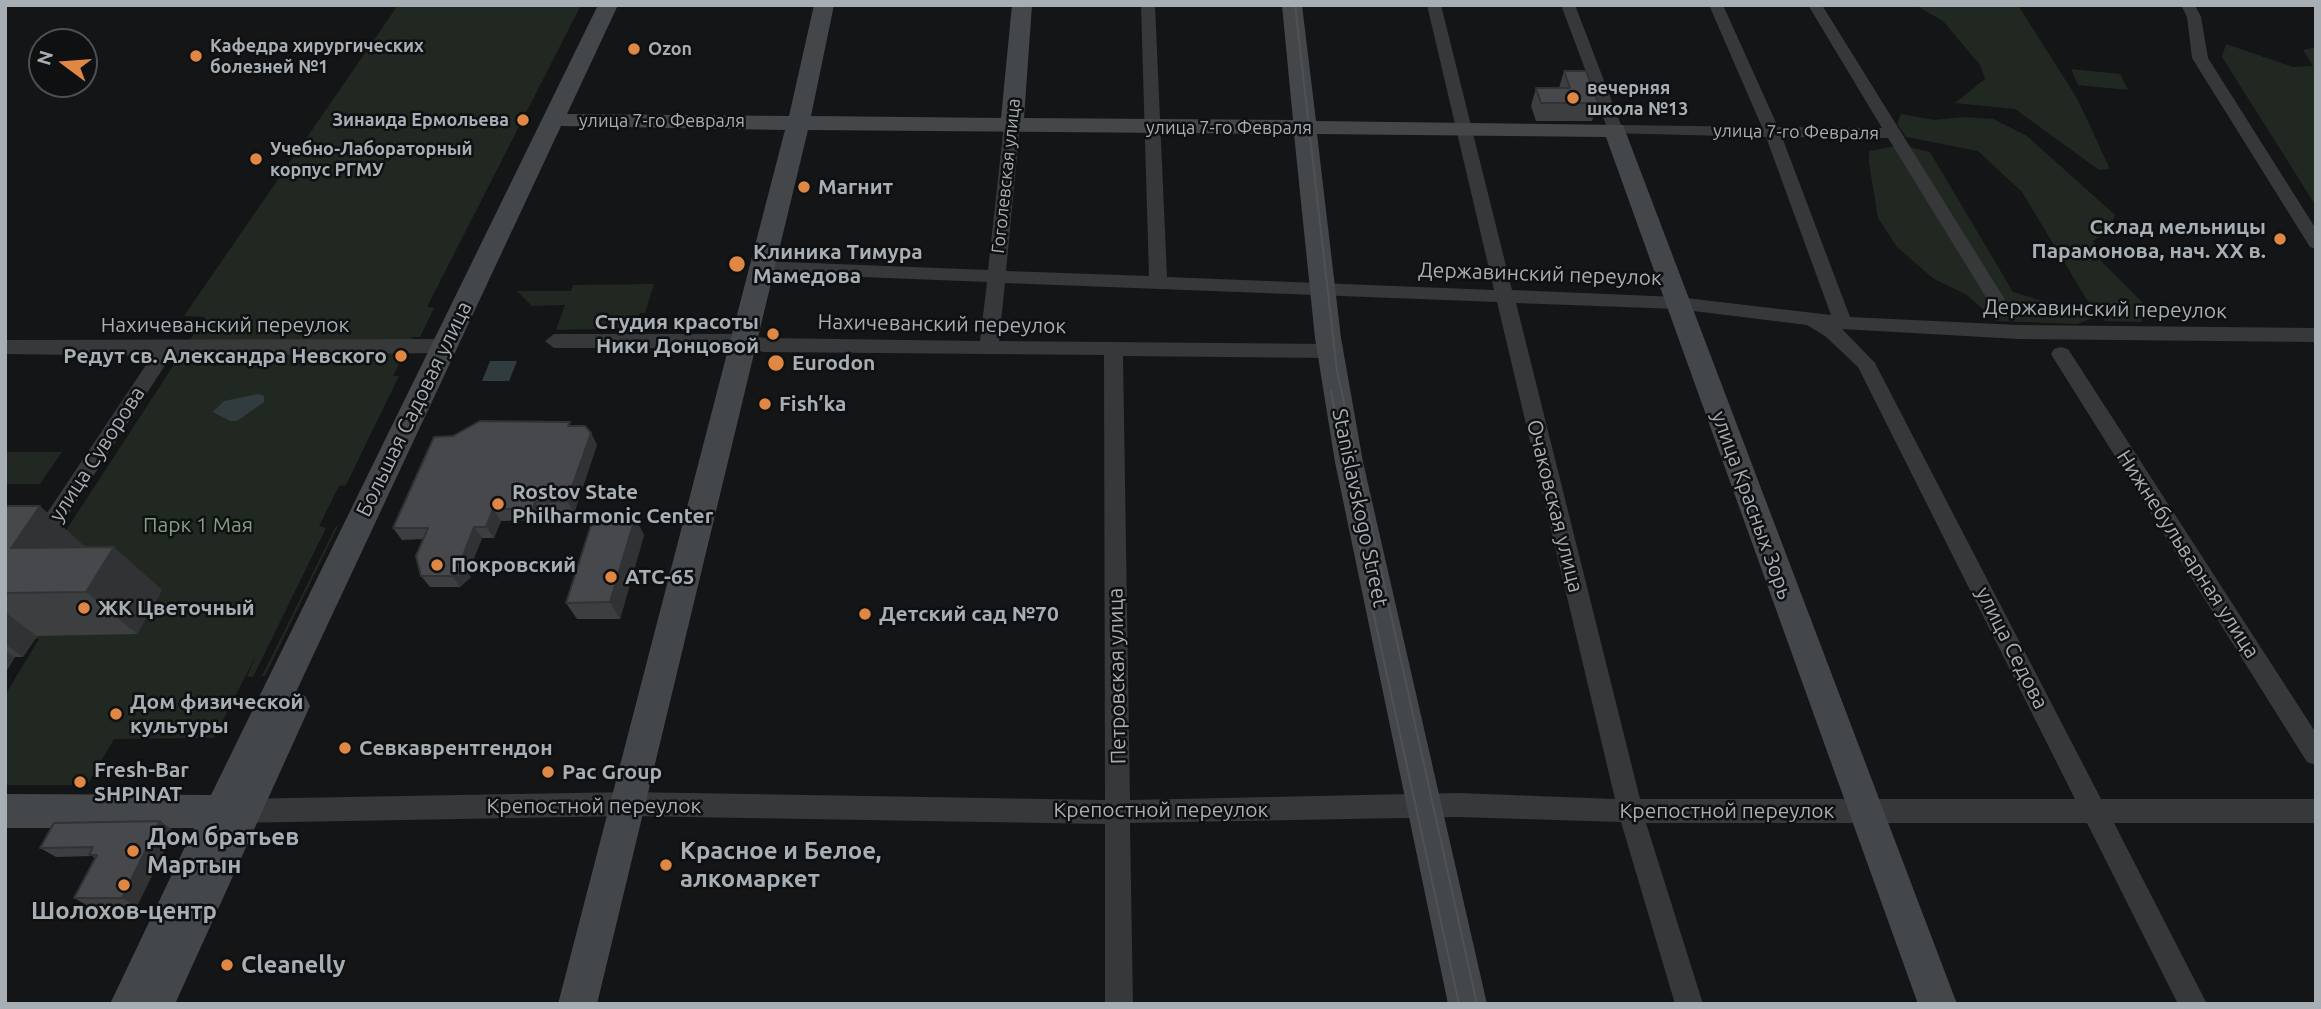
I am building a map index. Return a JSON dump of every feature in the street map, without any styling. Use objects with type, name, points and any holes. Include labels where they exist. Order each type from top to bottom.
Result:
[{"type":"street","name":"Большая Садовая улица","points":[[231,812],[444,346],[608,5]]},
{"type":"street","name":"Большая Садовая улица","points":[[231,812],[621,5]]},
{"type":"street","points":[[577,1004],[799,121],[824,5]]},
{"type":"street","name":"Гоголевская улица","points":[[989,348],[1022,5]]},
{"type":"street","points":[[1148,5],[1158,283]]},
{"type":"street","name":"Stanislavskogo Street","points":[[1292,5],[1330,351],[1349,462],[1468,1004]]},
{"type":"street","name":"Очаковская улица","points":[[1434,5],[1630,811],[1689,1004]]},
{"type":"street","name":"улица Красных Зорь","points":[[1568,5],[1938,1004]]},
{"type":"street","points":[[1716,5],[1772,131],[1843,323]]},
{"type":"street","points":[[1815,5],[1891,133],[1998,303]]},
{"type":"street","points":[[2188,5],[2194,17],[2200,58],[2316,243]]},
{"type":"street","name":"улица 7-го Февраля","points":[[567,121],[799,121],[1154,128],[1891,133]]},
{"type":"street","name":"Державинский переулок","points":[[761,267],[1503,294],[1677,303],[1804,316],[1843,323],[2018,332],[2316,335]]},
{"type":"street","name":"улица Седова","points":[[1804,316],[1832,331],[1865,363],[2193,1004]]},
{"type":"street","name":"Нахичеванский переулок","points":[[554,341],[744,341],[764,345],[1330,351]]},
{"type":"street","name":"Нахичеванский переулок","points":[[5,346],[166,349],[444,346]]},
{"type":"street","name":"Петровская улица","points":[[1112,348],[1119,1004]]},
{"type":"street","name":"улица Суворова","points":[[28,558],[166,349]]},
{"type":"street","name":"Нижнебульварная улица","points":[[2061,354],[2316,754]]},
{"type":"street","name":"Крепостной переулок","points":[[5,811],[231,812],[628,804],[1118,812],[1425,806],[1630,811],[2316,811]]},
{"type":"street","points":[[129,1004],[231,812]]},
{"type":"street","points":[[155,1004],[231,812]]},
{"type":"green space","name":"Парк 1 Мая","points":[[398,5],[581,5],[427,307],[434,308],[420,337],[412,337],[393,376],[399,376],[346,485],[339,486],[319,526],[326,528],[253,677],[247,677],[255,657],[214,738],[114,739],[87,785],[5,785],[5,695],[39,639],[5,640],[5,624],[205,317],[184,316]]},
{"type":"green space","points":[[1915,5],[2018,5],[2078,100],[2110,169],[2099,170],[2015,109],[1955,103],[1985,79],[1980,65],[1943,21]]},
{"type":"green space","points":[[2226,44],[2293,67],[2313,66],[2303,50],[2316,47],[2316,206],[2222,57]]},
{"type":"green space","points":[[2071,69],[2120,74],[2128,90],[2078,85]]},
{"type":"green space","points":[[1901,114],[1934,120],[1963,117],[1993,119],[2027,136],[2115,215],[2110,230],[2093,241],[2102,262],[2144,304],[2142,322],[2105,321],[2087,300],[2022,192],[1978,151],[1906,137],[1897,124]]},
{"type":"green space","points":[[1901,145],[1930,152],[2013,292],[2049,303],[2072,304],[2093,318],[2077,324],[1996,321],[1967,295],[1934,279],[1897,247],[1878,218],[1869,151]]},
{"type":"green space","points":[[654,284],[645,313],[640,313],[635,328],[556,330],[565,305],[532,306],[517,291],[571,291],[573,285]]},
{"type":"green space","points":[[5,452],[62,452],[40,484],[5,484]]},
{"type":"green space","points":[[336,526],[265,676],[262,676]]},
{"type":"shaded area","points":[[490,361],[517,361],[509,381],[482,381]]},
{"type":"shaded area","points":[[258,394],[264,396],[264,402],[237,421],[230,421],[213,412],[224,401]]},
{"type":"building","points":[[1564,71],[1586,71],[1598,103],[1541,103],[1536,88],[1570,88]]},
{"type":"building","name":"Rostov State Philharmonic Center","points":[[480,421],[570,422],[568,426],[585,426],[591,433],[567,501],[535,502],[533,509],[493,509],[486,527],[474,527],[460,563],[463,566],[452,576],[421,576],[416,556],[428,528],[393,528],[434,437],[453,436]]},
{"type":"building","points":[[5,506],[40,506],[11,548],[114,547],[86,592],[5,593]]},
{"type":"building","points":[[635,518],[610,602],[566,603],[593,519]]},
{"type":"building","points":[[160,821],[122,898],[74,898],[97,855],[89,855],[93,847],[40,848],[54,823]]},
{"type":"tram line","points":[[1295,5],[1337,371],[1477,1004]]},
{"type":"tram line","points":[[1331,391],[1368,588],[1459,1004]]},
{"type":"place","name":"Ozon","points":[[634,49]]},
{"type":"place","name":"Кафедра хирургических болезней №1","points":[[196,56]]},
{"type":"place","name":"вечерняя школа №13","points":[[1573,98]]},
{"type":"place","name":"Зинаида Ермольева","points":[[523,120]]},
{"type":"place","name":"Учебно-Лабораторный корпус РГМУ","points":[[256,159]]},
{"type":"place","name":"Магнит","points":[[804,187]]},
{"type":"place","name":"Склад мельницы Парамонова, нач. XX в.","points":[[2280,239]]},
{"type":"place","name":"Клиника Тимура Мамедова","points":[[737,264]]},
{"type":"place","name":"Студия красоты Ники Донцовой","points":[[773,334]]},
{"type":"place","name":"Редут св. Александра Невского","points":[[401,356]]},
{"type":"place","name":"Eurodon","points":[[776,363]]},
{"type":"place","name":"Fish’ka","points":[[765,404]]},
{"type":"place","name":"Rostov State Philharmonic Center","points":[[498,504]]},
{"type":"place","name":"Покровский","points":[[437,565]]},
{"type":"place","name":"АТС-65","points":[[611,577]]},
{"type":"place","name":"ЖК Цветочный","points":[[84,608]]},
{"type":"place","name":"Детский сад №70","points":[[865,614]]},
{"type":"place","name":"Дом физической культуры","points":[[116,714]]},
{"type":"place","name":"Севкаврентгендон","points":[[345,748]]},
{"type":"place","name":"Pac Group","points":[[548,772]]},
{"type":"place","name":"Fresh-Bar SHPINAT","points":[[80,782]]},
{"type":"place","name":"Дом братьев Мартын","points":[[133,851]]},
{"type":"place","name":"Красное и Белое, алкомаркет","points":[[666,865]]},
{"type":"place","name":"Шолохов-центр","points":[[124,885]]},
{"type":"place","name":"Cleanelly","points":[[227,965]]}]
